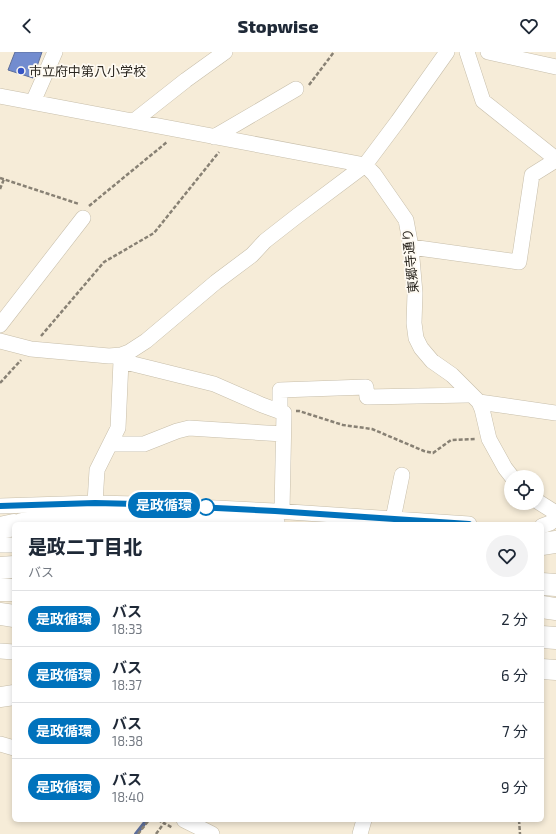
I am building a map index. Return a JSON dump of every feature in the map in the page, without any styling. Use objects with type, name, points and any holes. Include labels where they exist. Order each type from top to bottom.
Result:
[{"type":"highway","points":[[34,522],[101,509],[167,516],[278,518]]},
{"type":"highway","points":[[0,528],[12,525]]},
{"type":"highway","points":[[544,544],[556,542]]},
{"type":"highway","points":[[0,568],[12,568]]},
{"type":"highway","points":[[544,584],[556,585]]},
{"type":"highway","points":[[0,590],[12,590]]},
{"type":"highway","points":[[544,608],[556,609]]},
{"type":"highway","points":[[0,613],[12,616]]},
{"type":"highway","points":[[544,637],[556,638]]},
{"type":"highway","points":[[544,646],[556,647]]},
{"type":"main road","points":[[544,669],[556,670]]},
{"type":"main road","points":[[0,697],[12,695]]},
{"type":"street","points":[[33,102],[55,52]]},
{"type":"street","points":[[134,121],[186,80],[225,52]]},
{"type":"street","points":[[121,358],[146,341],[216,282],[252,255],[266,241],[364,165],[398,121],[446,52]]},
{"type":"street","points":[[411,247],[519,262],[532,175],[556,160],[483,101],[467,52]]},
{"type":"street","points":[[488,52],[556,68]]},
{"type":"street","points":[[214,137],[296,89]]},
{"type":"street","points":[[0,96],[364,165]]},
{"type":"street","name":"東郷寺通り","points":[[364,165],[374,174],[406,220],[411,247],[416,338],[421,348],[432,361],[452,375],[474,398],[482,409],[489,438],[507,470]]},
{"type":"street","points":[[0,325],[84,210]]},
{"type":"street","points":[[0,341],[31,349],[121,358],[214,384],[262,406],[282,412]]},
{"type":"street","points":[[101,509],[97,470],[118,428],[121,358]]},
{"type":"street","points":[[278,518],[283,434],[280,390],[366,388],[367,397],[468,395],[474,398],[556,413]]},
{"type":"street","points":[[110,444],[144,444],[189,428],[283,434]]},
{"type":"street","points":[[393,519],[402,475]]},
{"type":"street","points":[[135,522],[137,504]]},
{"type":"street","points":[[0,506],[101,509],[137,504],[278,518],[393,519],[438,522]]},
{"type":"street","points":[[544,505],[556,513]]},
{"type":"street","points":[[544,525],[556,518]]},
{"type":"street","points":[[0,545],[12,545]]},
{"type":"street","points":[[544,578],[556,580]]},
{"type":"street","points":[[0,613],[12,612]]},
{"type":"street","points":[[544,613],[556,613]]},
{"type":"street","points":[[0,651],[12,652]]},
{"type":"street","points":[[0,744],[12,747]]},
{"type":"street","points":[[360,834],[363,822]]},
{"type":"street","points":[[180,825],[212,834]]},
{"type":"path","points":[[0,178],[84,210],[181,130]]},
{"type":"path","points":[[0,383],[31,349],[104,262],[154,233],[228,140]]},
{"type":"path","points":[[0,189],[4,179]]},
{"type":"path","points":[[282,412],[299,411],[343,425],[372,429],[424,451],[433,453],[451,440],[489,438]]},
{"type":"path","points":[[138,834],[147,822]]},
{"type":"path","points":[[519,822],[520,834]]},
{"type":"path","points":[[156,834],[164,823],[180,825]]},
{"type":"water","points":[[15,52],[42,52],[33,78],[8,70]]},
{"type":"waterway","points":[[136,834],[145,822]]},
{"type":"bus line","name":"是政循環","points":[[0,506],[95,503],[137,504],[440,522]]},
{"type":"place","name":"市立府中第八小学校","points":[[21,71]]}]
